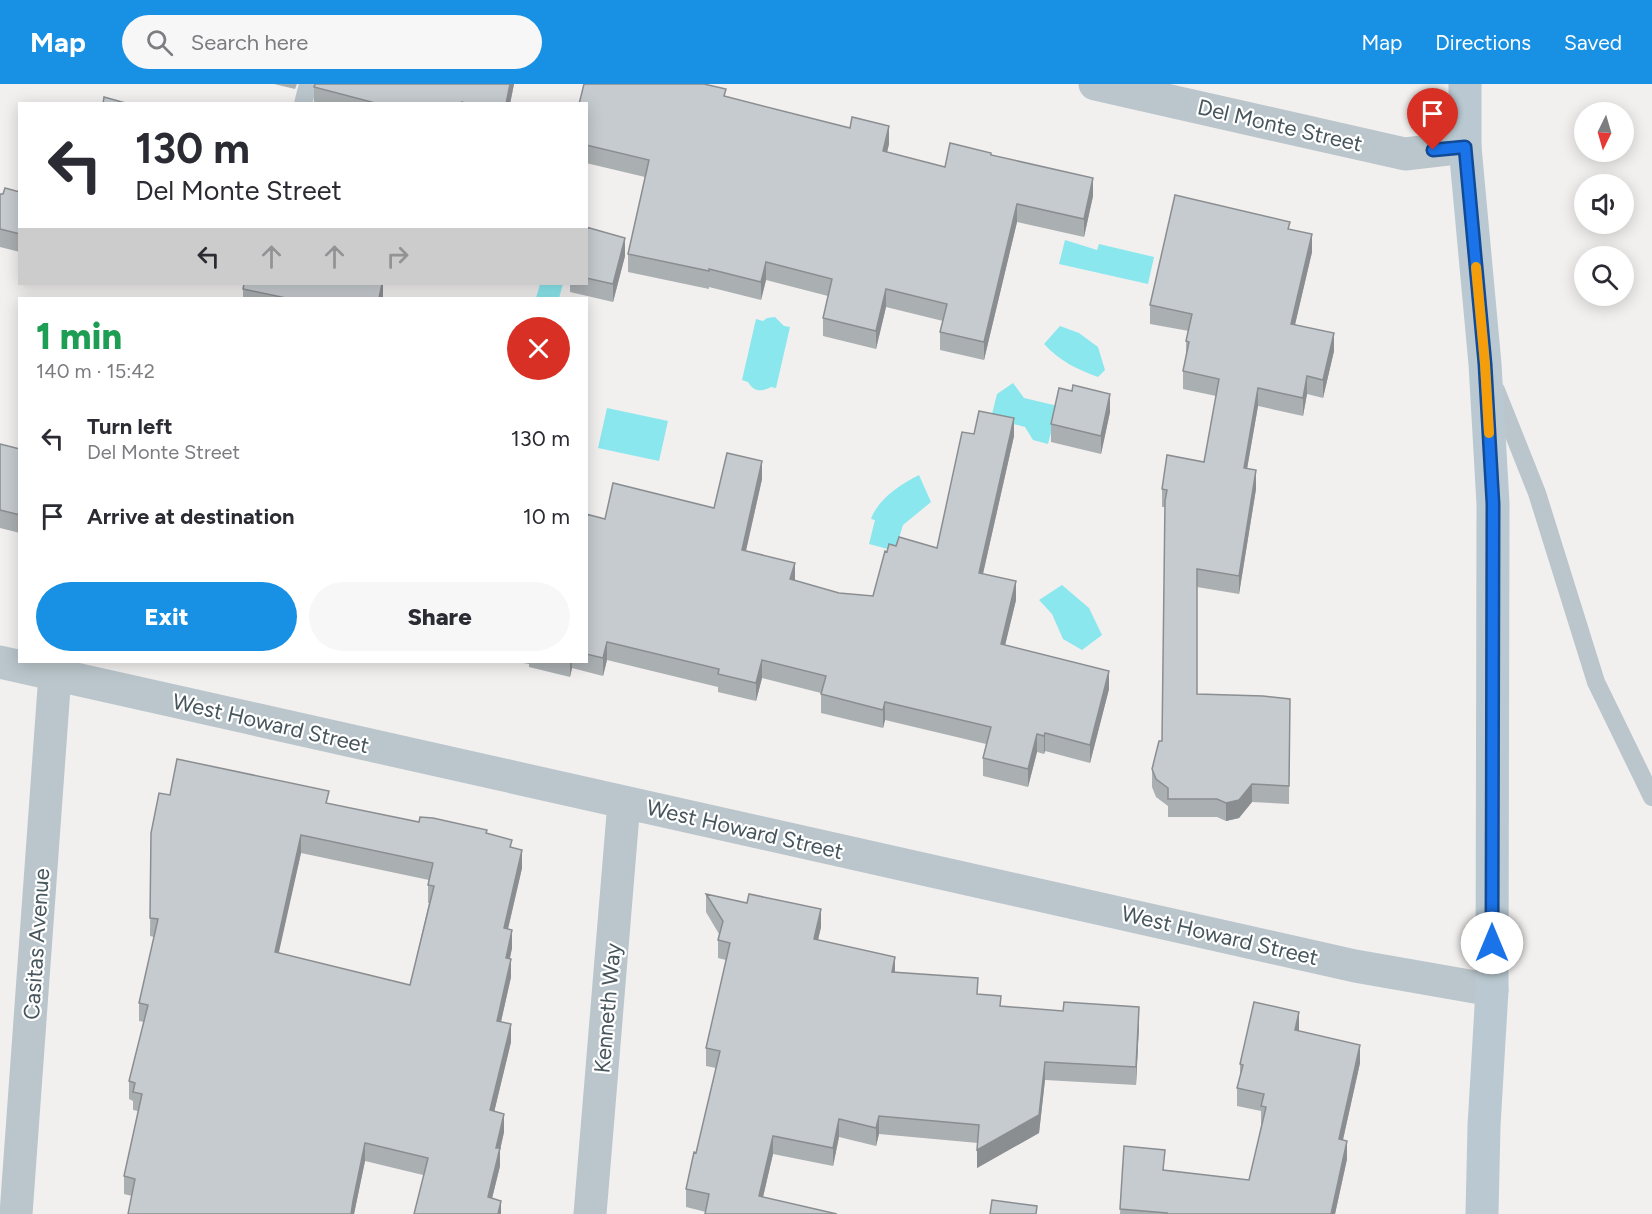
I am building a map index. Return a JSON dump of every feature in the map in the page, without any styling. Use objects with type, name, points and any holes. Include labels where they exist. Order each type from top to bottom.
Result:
[{"type":"street","name":"Del Monte Street","points":[[1095,84],[1405,154],[1465,147]]},
{"type":"street","points":[[1466,84],[1465,147],[1485,364],[1493,504],[1492,990],[1484,1126],[1482,1214]]},
{"type":"street","name":"West Howard Street","points":[[0,662],[1355,966],[1492,990]]},
{"type":"street","name":"Casitas Avenue","points":[[16,1214],[55,674]]},
{"type":"street","name":"Kenneth Way","points":[[590,1214],[624,802]]},
{"type":"lane","points":[[304,102],[308,84]]},
{"type":"lane","points":[[1485,364],[1537,493],[1596,682],[1652,796]]},
{"type":"water","points":[[1065,240],[1097,250],[1099,244],[1154,257],[1148,284],[1059,264]]},
{"type":"water","points":[[540,285],[563,285],[559,297],[536,297]]},
{"type":"water","points":[[775,317],[784,326],[790,327],[776,388],[758,390],[742,380],[756,319],[763,321]]},
{"type":"water","points":[[1060,326],[1079,333],[1098,347],[1105,370],[1098,377],[1069,364],[1044,344]]},
{"type":"water","points":[[1013,383],[1024,398],[1058,406],[1048,444],[1033,440],[1025,427],[991,418],[997,394]]},
{"type":"water","points":[[607,408],[668,421],[659,461],[598,448]]},
{"type":"water","points":[[919,475],[931,502],[903,525],[895,551],[869,544],[875,520],[871,519],[879,505],[898,488]]},
{"type":"water","points":[[1062,585],[1089,608],[1102,635],[1082,650],[1063,639],[1052,614],[1039,600]]},
{"type":"building","points":[[315,84],[510,84],[506,102],[371,102],[314,87]]},
{"type":"building","points":[[584,84],[704,84],[726,89],[724,96],[850,128],[852,117],[889,126],[883,151],[945,167],[950,143],[991,153],[991,155],[1093,178],[1084,219],[1017,204],[984,342],[940,332],[947,304],[886,289],[876,331],[823,318],[832,279],[766,262],[761,282],[709,269],[709,271],[628,254],[649,160],[588,145],[588,102],[580,102]]},
{"type":"building","points":[[104,97],[122,102],[103,102]]},
{"type":"building","points":[[5,188],[18,191],[18,234],[0,229],[0,194],[3,194]]},
{"type":"building","points":[[1175,195],[1290,222],[1288,229],[1312,234],[1291,324],[1334,333],[1323,380],[1307,376],[1303,398],[1258,388],[1244,468],[1256,470],[1239,576],[1197,569],[1197,694],[1290,699],[1289,786],[1252,784],[1239,800],[1226,803],[1217,799],[1168,799],[1168,788],[1156,779],[1152,769],[1159,741],[1162,741],[1167,490],[1162,489],[1167,455],[1204,462],[1219,379],[1183,371],[1192,314],[1150,305]]},
{"type":"building","points":[[588,228],[625,238],[613,284],[588,278]]},
{"type":"building","points":[[244,285],[382,285],[379,297],[281,297],[243,289]]},
{"type":"building","points":[[1073,385],[1110,394],[1101,436],[1051,424],[1059,388],[1072,391]]},
{"type":"building","points":[[979,411],[1014,418],[979,573],[1016,581],[1001,644],[1109,671],[1090,745],[1045,733],[1044,736],[1037,734],[1028,769],[983,758],[991,727],[885,702],[883,710],[821,694],[826,676],[762,660],[756,683],[718,674],[719,669],[607,642],[603,658],[588,654],[588,515],[605,519],[613,483],[714,508],[727,453],[762,461],[742,550],[795,563],[790,579],[839,593],[873,596],[889,544],[896,546],[899,537],[937,548],[962,432],[974,434]]},
{"type":"building","points":[[0,444],[18,448],[18,514],[0,510]]},
{"type":"building","points":[[177,759],[329,791],[326,803],[419,822],[420,817],[433,818],[487,830],[486,833],[512,840],[510,847],[522,850],[504,928],[512,930],[506,958],[511,959],[497,1021],[511,1024],[490,1110],[504,1114],[496,1148],[500,1148],[488,1197],[501,1201],[498,1214],[414,1214],[428,1158],[365,1143],[351,1214],[128,1214],[135,1179],[124,1176],[142,1094],[133,1092],[135,1083],[129,1081],[148,1005],[139,1003],[158,919],[150,918],[151,833],[159,793],[170,795]],"holes":[[[301,835],[433,863],[428,885],[434,886],[410,985],[275,952]]]},
{"type":"building","points":[[706,894],[747,903],[749,894],[821,909],[814,939],[895,957],[892,972],[978,978],[977,994],[1001,996],[1000,1006],[1063,1011],[1064,1002],[1139,1007],[1136,1067],[1045,1062],[1039,1115],[977,1150],[979,1125],[879,1116],[876,1128],[839,1119],[833,1148],[773,1136],[759,1196],[837,1214],[705,1214],[709,1194],[686,1189],[720,1051],[706,1048],[730,943],[718,940],[723,921]]},
{"type":"building","points":[[1254,1002],[1299,1012],[1295,1030],[1360,1045],[1339,1139],[1347,1141],[1331,1214],[1167,1214],[1120,1209],[1124,1146],[1165,1150],[1163,1170],[1249,1180],[1266,1107],[1261,1106],[1264,1094],[1237,1088]]},
{"type":"building","points":[[992,1200],[1037,1206],[1036,1214],[990,1214]]},
{"type":"slow traffic","points":[[1476,267],[1489,433]]},
{"type":"route","points":[[1433,150],[1465,147],[1485,364],[1493,504],[1492,943]]}]
